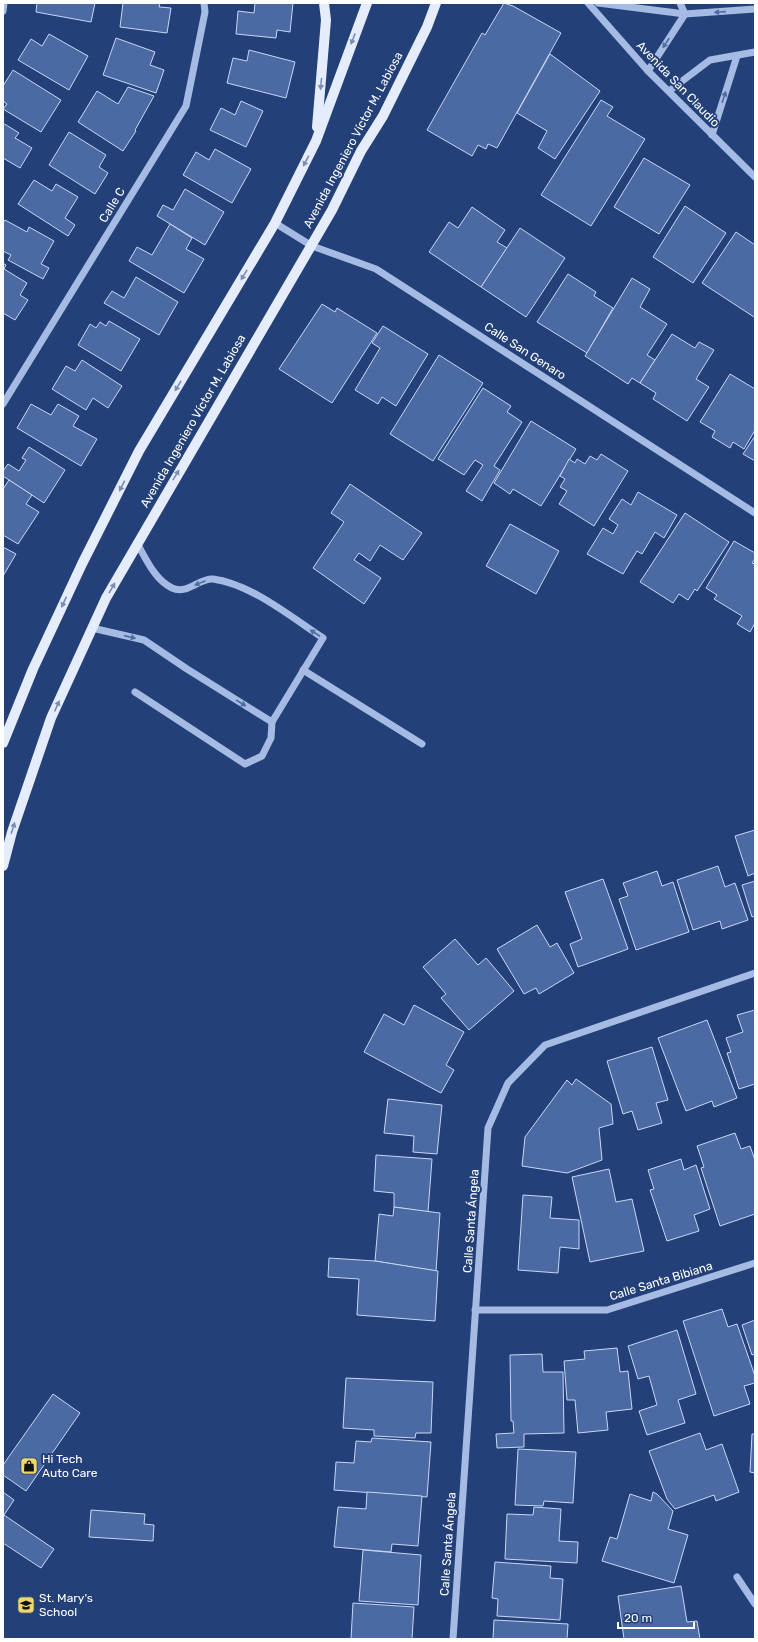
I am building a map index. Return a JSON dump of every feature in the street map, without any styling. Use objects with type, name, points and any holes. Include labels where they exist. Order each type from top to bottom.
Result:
[{"type":"main road","points":[[316,141],[326,20],[324,3]]},
{"type":"main road","points":[[3,743],[33,669],[82,564],[139,451],[275,223],[316,141],[367,3]]},
{"type":"main road","name":"Avenida Ingeniero Víctor M. Labiosa","points":[[3,866],[12,832],[52,718],[106,598],[332,210],[361,151],[383,116],[427,27],[436,3]]},
{"type":"street","points":[[3,11],[4,3]]},
{"type":"street","name":"Calle C","points":[[3,404],[186,106],[206,12],[204,3]]},
{"type":"street","name":"Avenida San Claudio","points":[[588,3],[648,71],[755,177]]},
{"type":"street","points":[[598,3],[684,14],[755,9]]},
{"type":"street","points":[[680,3],[684,14]]},
{"type":"street","points":[[648,71],[684,14]]},
{"type":"street","points":[[669,91],[710,60],[755,52]]},
{"type":"street","points":[[712,135],[737,56]]},
{"type":"street","name":"Calle San Genaro","points":[[275,223],[312,246],[376,269],[755,513]]},
{"type":"street","points":[[135,692],[245,764],[262,756],[271,738],[272,722],[323,638],[252,592],[229,583],[211,579],[180,590],[172,588],[157,576],[137,543]]},
{"type":"street","points":[[92,628],[144,640],[187,669],[272,722]]},
{"type":"street","points":[[303,670],[422,744]]},
{"type":"street","name":"Calle Santa Ángela","points":[[453,1639],[488,1128],[508,1083],[545,1045],[755,973]]},
{"type":"street","name":"Calle Santa Bibiana","points":[[475,1310],[607,1310],[755,1263]]},
{"type":"street","points":[[737,1576],[755,1604]]},
{"type":"building","points":[[37,3],[95,3],[91,22],[36,12]]},
{"type":"building","points":[[123,3],[160,3],[159,7],[171,8],[167,33],[120,27]]},
{"type":"building","points":[[255,3],[293,3],[290,32],[277,30],[276,38],[236,34],[238,11],[254,13]]},
{"type":"building","points":[[504,3],[513,6],[561,33],[497,148],[488,144],[486,149],[478,145],[472,156],[427,130],[482,33],[485,35]]},
{"type":"building","points":[[49,34],[88,56],[69,90],[18,60],[31,39],[42,46]]},
{"type":"building","points":[[116,38],[155,52],[150,65],[164,70],[156,93],[103,75]]},
{"type":"building","points":[[249,50],[295,62],[286,98],[227,83],[233,58],[247,61]]},
{"type":"building","points":[[550,54],[600,91],[555,159],[538,148],[547,131],[517,113]]},
{"type":"building","points":[[13,70],[61,100],[41,132],[3,109],[7,104],[3,101],[3,86]]},
{"type":"building","points":[[128,87],[154,96],[135,130],[136,131],[123,151],[78,122],[97,91],[118,104]]},
{"type":"building","points":[[601,100],[613,107],[607,116],[645,139],[591,226],[541,195]]},
{"type":"building","points":[[241,101],[263,111],[246,147],[210,130],[221,108],[235,115]]},
{"type":"building","points":[[3,123],[19,133],[15,138],[32,148],[20,168],[3,158]]},
{"type":"building","points":[[69,132],[106,155],[99,167],[108,173],[95,194],[49,165]]},
{"type":"building","points":[[215,149],[251,169],[232,203],[183,175],[196,152],[209,160]]},
{"type":"building","points":[[644,158],[690,185],[659,234],[614,207]]},
{"type":"building","points":[[34,180],[52,191],[56,184],[78,197],[65,218],[75,225],[68,236],[18,204]]},
{"type":"building","points":[[185,189],[224,212],[205,245],[157,216],[163,205],[173,210]]},
{"type":"building","points":[[685,206],[726,233],[693,283],[653,257]]},
{"type":"building","points":[[472,207],[505,230],[497,242],[507,248],[481,287],[429,252],[449,222],[458,228]]},
{"type":"building","points":[[5,220],[27,232],[29,227],[54,241],[41,264],[49,268],[43,279],[8,260],[11,255],[3,251],[3,223]]},
{"type":"building","points":[[170,224],[192,238],[186,249],[204,259],[184,293],[129,261],[137,247],[152,255]]},
{"type":"building","points":[[520,228],[565,258],[526,317],[481,287]]},
{"type":"building","points":[[736,232],[755,245],[754,317],[702,283]]},
{"type":"building","points":[[3,263],[6,265],[4,269],[27,283],[20,295],[28,300],[15,320],[3,313]]},
{"type":"building","points":[[568,274],[596,292],[594,296],[613,308],[587,353],[537,322]]},
{"type":"building","points":[[136,277],[178,302],[159,335],[104,303],[112,291],[124,298]]},
{"type":"building","points":[[632,278],[650,289],[640,307],[667,324],[647,355],[655,360],[640,383],[632,378],[628,384],[585,356]]},
{"type":"building","points":[[322,304],[335,312],[337,308],[377,333],[332,403],[279,369]]},
{"type":"building","points":[[109,321],[140,339],[121,371],[78,345],[90,324],[96,328],[100,322],[106,326]]},
{"type":"building","points":[[383,326],[428,354],[396,406],[382,397],[378,404],[355,390],[380,348],[372,343]]},
{"type":"building","points":[[672,334],[695,348],[699,342],[714,350],[696,379],[709,387],[687,421],[653,399],[656,393],[640,383]]},
{"type":"building","points":[[439,355],[483,383],[433,461],[390,434]]},
{"type":"building","points":[[82,360],[122,386],[108,408],[93,398],[86,410],[52,389],[66,366],[75,371]]},
{"type":"building","points":[[730,374],[755,389],[755,430],[744,449],[733,442],[730,448],[712,437],[715,431],[700,422]]},
{"type":"building","points":[[483,388],[511,406],[507,412],[522,422],[494,466],[500,470],[482,501],[466,491],[483,465],[475,460],[464,475],[438,459]]},
{"type":"building","points":[[31,404],[51,415],[58,404],[79,416],[73,426],[97,439],[81,466],[17,428]]},
{"type":"building","points":[[531,421],[576,449],[541,506],[513,489],[510,494],[494,483]]},
{"type":"building","points":[[755,436],[755,461],[743,454]]},
{"type":"building","points":[[29,447],[65,470],[44,503],[3,476],[3,471],[8,464],[19,471],[26,460],[22,458]]},
{"type":"building","points":[[601,454],[628,471],[594,526],[559,504],[567,491],[560,487],[565,479],[560,476],[569,459],[575,463],[577,459],[585,464],[590,456],[597,460]]},
{"type":"building","points":[[9,480],[32,495],[26,504],[39,512],[18,544],[3,535],[3,489]]},
{"type":"building","points":[[350,484],[422,533],[403,560],[380,545],[370,561],[359,553],[354,560],[381,578],[364,604],[313,568],[344,522],[331,513]]},
{"type":"building","points":[[638,492],[677,515],[664,538],[655,532],[642,554],[637,551],[623,574],[587,554],[603,528],[613,534],[618,525],[609,519],[622,499],[631,505]]},
{"type":"building","points":[[685,513],[729,542],[697,591],[695,589],[688,600],[679,594],[673,603],[640,582]]},
{"type":"building","points":[[510,524],[559,551],[536,594],[486,566]]},
{"type":"building","points":[[734,541],[755,553],[755,559],[752,563],[755,564],[755,623],[750,632],[737,624],[742,616],[714,599],[717,595],[706,588]]},
{"type":"building","points":[[3,547],[16,554],[3,576]]},
{"type":"building","points":[[755,830],[755,873],[748,876],[735,836]]},
{"type":"building","points":[[718,866],[725,887],[735,883],[748,920],[722,929],[720,921],[693,930],[677,880]]},
{"type":"building","points":[[657,871],[662,886],[673,882],[689,932],[636,950],[619,899],[628,896],[623,883]]},
{"type":"building","points":[[603,879],[628,949],[578,967],[570,944],[582,939],[565,892]]},
{"type":"building","points":[[755,881],[755,916],[752,917],[742,885]]},
{"type":"building","points":[[537,925],[550,947],[557,943],[574,973],[539,994],[536,988],[524,994],[497,949]]},
{"type":"building","points":[[455,939],[478,965],[486,958],[514,991],[469,1030],[441,998],[446,994],[423,967]]},
{"type":"building","points":[[414,1005],[464,1032],[446,1065],[454,1070],[441,1093],[364,1052],[384,1014],[404,1025]]},
{"type":"building","points":[[755,1010],[755,1084],[739,1089],[727,1053],[731,1052],[726,1038],[743,1032],[737,1015]]},
{"type":"building","points":[[707,1020],[737,1098],[714,1107],[712,1101],[686,1111],[658,1038]]},
{"type":"building","points":[[652,1047],[668,1100],[656,1103],[662,1123],[638,1130],[632,1111],[623,1114],[607,1061]]},
{"type":"building","points":[[576,1079],[611,1104],[613,1124],[599,1128],[602,1160],[567,1173],[522,1166],[525,1137],[567,1080],[572,1085]]},
{"type":"building","points":[[388,1099],[442,1105],[437,1154],[413,1152],[414,1136],[384,1133]]},
{"type":"building","points":[[735,1133],[741,1149],[750,1146],[755,1160],[755,1214],[720,1226],[701,1168],[704,1167],[697,1146]]},
{"type":"building","points":[[376,1155],[432,1159],[428,1212],[394,1207],[394,1193],[374,1191]]},
{"type":"building","points":[[681,1159],[684,1170],[696,1165],[710,1209],[694,1215],[699,1231],[667,1241],[650,1190],[654,1189],[648,1170]]},
{"type":"building","points":[[609,1169],[616,1202],[632,1199],[644,1251],[590,1262],[572,1177]]},
{"type":"building","points":[[523,1195],[552,1197],[550,1218],[579,1220],[579,1249],[560,1247],[558,1273],[518,1270]]},
{"type":"building","points":[[394,1207],[440,1213],[436,1271],[375,1261],[379,1214],[393,1216]]},
{"type":"building","points":[[329,1258],[375,1261],[438,1271],[435,1321],[357,1315],[359,1279],[328,1277]]},
{"type":"building","points":[[722,1309],[728,1327],[737,1324],[755,1376],[755,1383],[744,1386],[750,1404],[714,1416],[683,1321]]},
{"type":"building","points":[[755,1320],[755,1354],[752,1355],[742,1325]]},
{"type":"building","points":[[677,1330],[696,1394],[678,1400],[685,1423],[647,1435],[639,1411],[657,1405],[649,1376],[638,1379],[628,1346]]},
{"type":"building","points":[[617,1348],[620,1372],[628,1371],[632,1409],[606,1412],[608,1430],[578,1433],[575,1400],[567,1400],[564,1361],[585,1359],[584,1351]]},
{"type":"building","points":[[542,1354],[543,1372],[563,1372],[564,1433],[524,1434],[524,1447],[497,1448],[496,1434],[514,1433],[513,1421],[511,1421],[510,1355]]},
{"type":"building","points":[[346,1378],[433,1382],[431,1433],[416,1433],[415,1438],[374,1436],[374,1430],[343,1428]]},
{"type":"building","points":[[53,1394],[80,1413],[26,1491],[3,1475],[3,1465]]},
{"type":"building","points":[[700,1433],[706,1450],[722,1444],[739,1492],[716,1501],[714,1495],[675,1509],[667,1499],[649,1451]]},
{"type":"building","points":[[752,1434],[755,1434],[755,1473],[750,1472]]},
{"type":"building","points":[[372,1438],[431,1442],[427,1497],[334,1490],[336,1462],[354,1463],[356,1441],[371,1442]]},
{"type":"building","points":[[518,1449],[576,1452],[573,1503],[544,1501],[543,1506],[515,1505]]},
{"type":"building","points":[[3,1492],[14,1500],[4,1515],[54,1549],[41,1568],[3,1543]]},
{"type":"building","points":[[367,1492],[422,1496],[418,1546],[392,1544],[391,1552],[334,1547],[338,1507],[366,1509]]},
{"type":"building","points":[[653,1492],[657,1494],[673,1511],[668,1529],[688,1535],[674,1583],[602,1561],[610,1537],[617,1539],[630,1494],[651,1501]]},
{"type":"building","points":[[534,1507],[561,1509],[559,1541],[578,1542],[577,1563],[505,1559],[507,1514],[533,1515]]},
{"type":"building","points":[[91,1510],[145,1514],[144,1524],[154,1525],[153,1541],[89,1537]]},
{"type":"building","points":[[363,1550],[421,1555],[418,1605],[359,1601]]},
{"type":"building","points":[[495,1562],[551,1566],[550,1578],[563,1579],[560,1620],[497,1616],[498,1599],[492,1598]]},
{"type":"building","points":[[681,1586],[687,1622],[697,1621],[700,1639],[624,1639],[618,1596]]},
{"type":"building","points":[[353,1603],[414,1607],[412,1639],[351,1639]]},
{"type":"building","points":[[494,1620],[568,1624],[567,1639],[493,1639]]},
{"type":"place","name":"Hi Tech Auto Care","points":[[29,1466]]},
{"type":"place","name":"St. Mary's School","points":[[26,1605]]}]
